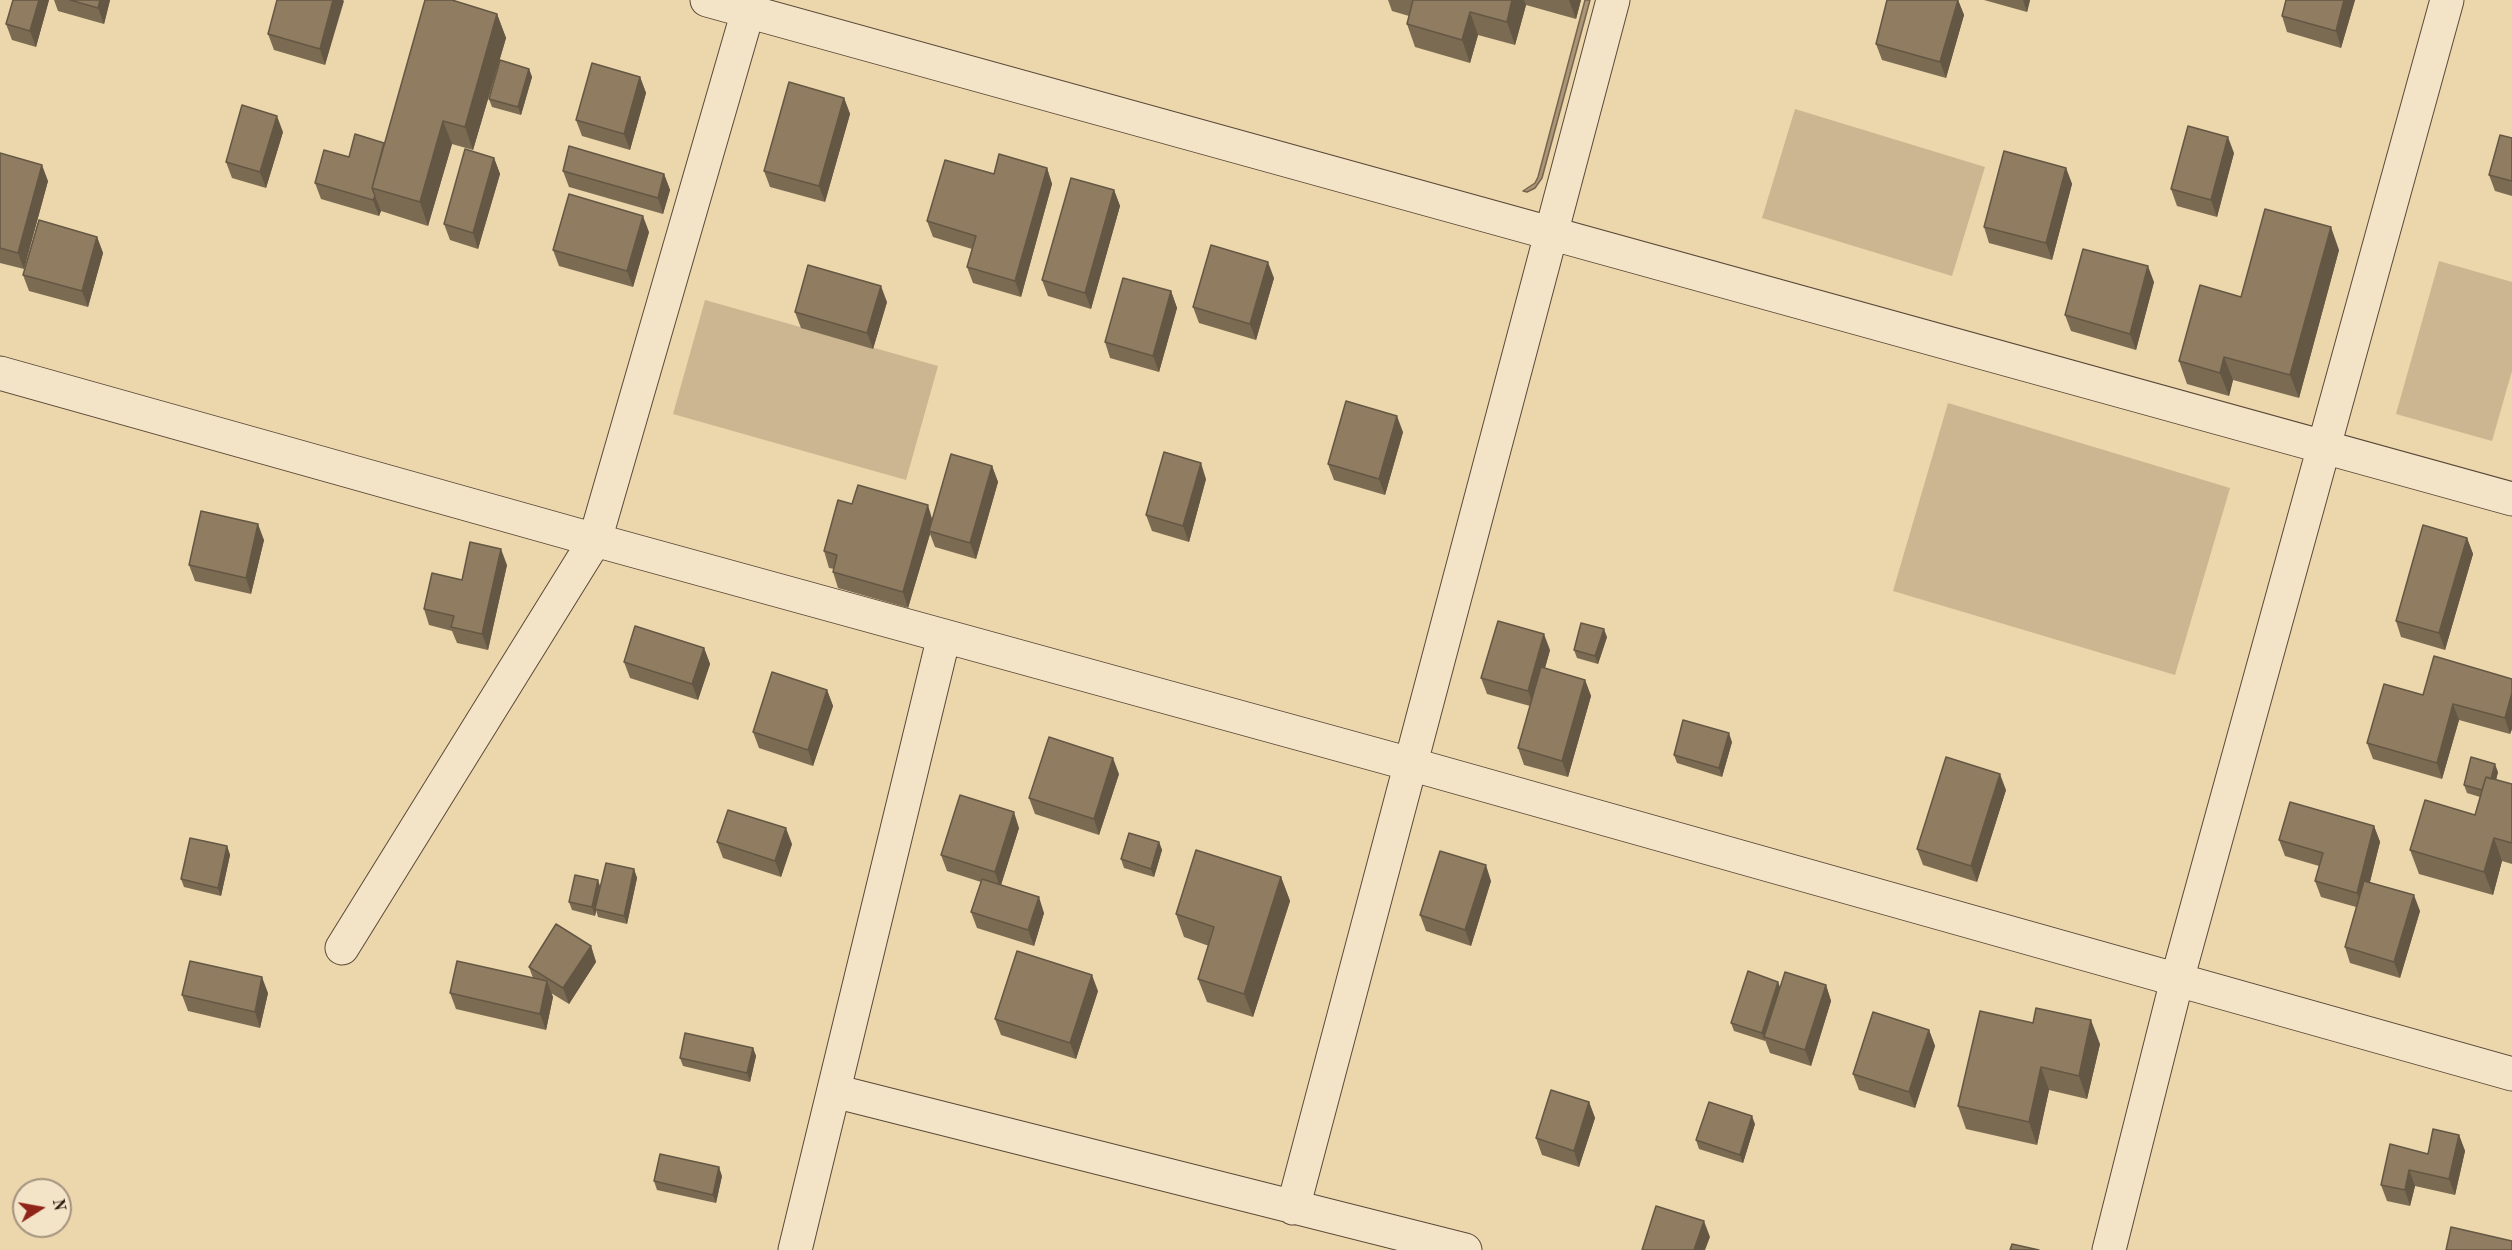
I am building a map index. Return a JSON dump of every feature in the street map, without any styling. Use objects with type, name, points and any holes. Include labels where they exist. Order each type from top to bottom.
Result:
[{"type":"street","points":[[707,0],[2512,499]]},
{"type":"street","points":[[1293,1208],[1613,0]]},
{"type":"street","points":[[2109,1250],[2177,980],[2447,0]]},
{"type":"street","points":[[342,948],[595,540],[748,11]]},
{"type":"street","points":[[0,373],[595,540],[1410,764],[2512,1074]]},
{"type":"street","points":[[795,1250],[944,636]]},
{"type":"street","points":[[834,1091],[1466,1250]]},
{"type":"shaded area","points":[[1585,0],[1590,0],[1542,178],[1535,188],[1527,192],[1523,191],[1535,183],[1538,177]]},
{"type":"shaded area","points":[[1795,109],[1985,167],[1952,276],[1762,218]]},
{"type":"shaded area","points":[[2439,261],[2512,282],[2512,371],[2492,441],[2396,414]]},
{"type":"shaded area","points":[[705,300],[938,366],[906,480],[673,414]]},
{"type":"shaded area","points":[[1948,403],[2230,488],[2175,675],[1893,591]]},
{"type":"building","points":[[13,0],[39,0],[30,31],[6,24]]},
{"type":"building","points":[[70,0],[100,0],[98,8]]},
{"type":"building","points":[[277,0],[333,0],[320,49],[268,34]]},
{"type":"building","points":[[425,0],[452,0],[497,14],[465,127],[443,121],[420,202],[372,188]]},
{"type":"building","points":[[1413,0],[1512,0],[1507,22],[1470,12],[1462,40],[1407,24]]},
{"type":"building","points":[[1887,0],[1958,0],[1940,62],[1876,44]]},
{"type":"building","points":[[2286,0],[2344,0],[2336,31],[2282,16]]},
{"type":"building","points":[[500,60],[529,69],[518,107],[489,99]]},
{"type":"building","points":[[592,63],[640,77],[624,134],[576,120]]},
{"type":"building","points":[[789,82],[844,98],[819,186],[764,171]]},
{"type":"building","points":[[242,105],[277,116],[260,172],[226,162]]},
{"type":"building","points":[[2188,126],[2228,137],[2211,200],[2171,189]]},
{"type":"building","points":[[355,134],[384,143],[372,188],[375,196],[373,200],[315,183],[324,150],[349,157]]},
{"type":"building","points":[[2500,135],[2512,138],[2512,181],[2489,175]]},
{"type":"building","points":[[569,146],[664,174],[658,198],[563,171]]},
{"type":"building","points":[[465,149],[494,158],[473,233],[444,224]]},
{"type":"building","points":[[2004,151],[2066,168],[2046,243],[1984,227]]},
{"type":"building","points":[[0,153],[42,165],[18,253],[0,248]]},
{"type":"building","points":[[999,154],[1047,168],[1015,281],[967,267],[976,236],[927,221],[945,160],[994,174]]},
{"type":"building","points":[[1071,178],[1114,190],[1085,293],[1042,280]]},
{"type":"building","points":[[569,194],[643,216],[627,271],[553,250]]},
{"type":"building","points":[[2265,209],[2331,227],[2290,375],[2224,357],[2220,373],[2179,361],[2200,285],[2241,297]]},
{"type":"building","points":[[39,220],[97,237],[82,291],[23,275]]},
{"type":"building","points":[[1211,245],[1268,262],[1250,324],[1193,307]]},
{"type":"building","points":[[2083,249],[2148,266],[2130,334],[2065,315]]},
{"type":"building","points":[[808,265],[881,286],[867,333],[795,312]]},
{"type":"building","points":[[1123,278],[1171,291],[1153,356],[1105,342]]},
{"type":"building","points":[[1346,401],[1397,416],[1379,479],[1328,464]]},
{"type":"building","points":[[1164,452],[1201,463],[1183,526],[1146,515]]},
{"type":"building","points":[[951,454],[992,466],[970,543],[929,531]]},
{"type":"building","points":[[858,485],[928,505],[903,592],[833,572],[837,555],[824,551],[838,500],[852,504]]},
{"type":"building","points":[[201,511],[258,524],[246,578],[189,565]]},
{"type":"building","points":[[2423,525],[2467,538],[2439,633],[2396,621]]},
{"type":"building","points":[[470,542],[501,549],[482,634],[451,627],[454,616],[424,609],[432,573],[462,580]]},
{"type":"building","points":[[1498,621],[1544,634],[1528,691],[1481,678]]},
{"type":"building","points":[[1581,623],[1604,629],[1595,656],[1574,650]]},
{"type":"building","points":[[635,626],[704,648],[692,684],[624,662]]},
{"type":"building","points":[[2434,656],[2512,679],[2512,693],[2505,718],[2453,704],[2437,763],[2367,743],[2384,684],[2423,695]]},
{"type":"building","points":[[1541,667],[1585,680],[1562,761],[1518,748]]},
{"type":"building","points":[[772,672],[827,690],[808,750],[753,732]]},
{"type":"building","points":[[1683,720],[1729,733],[1719,768],[1674,755]]},
{"type":"building","points":[[1049,737],[1113,758],[1094,819],[1029,798]]},
{"type":"building","points":[[1946,757],[2000,774],[1971,866],[1917,849]]},
{"type":"building","points":[[2471,757],[2495,764],[2491,779],[2486,777],[2482,790],[2464,785]]},
{"type":"building","points":[[2486,777],[2512,784],[2512,843],[2494,838],[2484,872],[2410,850],[2425,800],[2475,815]]},
{"type":"building","points":[[960,795],[1014,812],[995,872],[941,855]]},
{"type":"building","points":[[2290,802],[2374,826],[2357,893],[2315,881],[2323,853],[2279,840]]},
{"type":"building","points":[[728,810],[786,828],[775,861],[717,842]]},
{"type":"building","points":[[1129,833],[1159,842],[1151,869],[1121,859]]},
{"type":"building","points":[[190,838],[227,846],[218,888],[181,879]]},
{"type":"building","points":[[1196,850],[1281,877],[1244,994],[1198,979],[1214,927],[1176,914]]},
{"type":"building","points":[[1440,851],[1486,865],[1465,930],[1420,915]]},
{"type":"building","points":[[606,863],[634,869],[624,916],[595,909]]},
{"type":"building","points":[[575,875],[598,880],[592,907],[569,902]]},
{"type":"building","points":[[982,879],[1039,897],[1028,930],[971,912]]},
{"type":"building","points":[[2364,881],[2414,895],[2394,962],[2345,947]]},
{"type":"building","points":[[556,924],[591,946],[563,988],[529,967]]},
{"type":"building","points":[[1017,951],[1092,975],[1070,1043],[995,1019]]},
{"type":"building","points":[[190,961],[262,977],[255,1012],[182,995]]},
{"type":"building","points":[[457,961],[547,981],[540,1014],[450,993]]},
{"type":"building","points":[[1748,971],[1778,982],[1762,1033],[1731,1023]]},
{"type":"building","points":[[1785,972],[1826,985],[1805,1050],[1764,1037]]},
{"type":"building","points":[[2036,1008],[2091,1020],[2079,1076],[2041,1067],[2029,1122],[1958,1106],[1980,1011],[2033,1023]]},
{"type":"building","points":[[1873,1012],[1929,1030],[1909,1092],[1853,1074]]},
{"type":"building","points":[[685,1033],[753,1048],[747,1073],[680,1058]]},
{"type":"building","points":[[1551,1090],[1589,1102],[1574,1151],[1536,1138]]},
{"type":"building","points":[[1709,1102],[1752,1116],[1740,1155],[1696,1140]]},
{"type":"building","points":[[2433,1129],[2459,1135],[2449,1179],[2409,1170],[2405,1190],[2381,1185],[2390,1144],[2428,1154]]},
{"type":"building","points":[[660,1154],[719,1167],[713,1195],[654,1181]]},
{"type":"building","points":[[1656,1206],[1704,1221],[1694,1250],[1642,1250]]},
{"type":"building","points":[[2451,1227],[2512,1241],[2512,1250],[2446,1250]]},
{"type":"building","points":[[2012,1244],[2039,1250],[2010,1250]]}]
